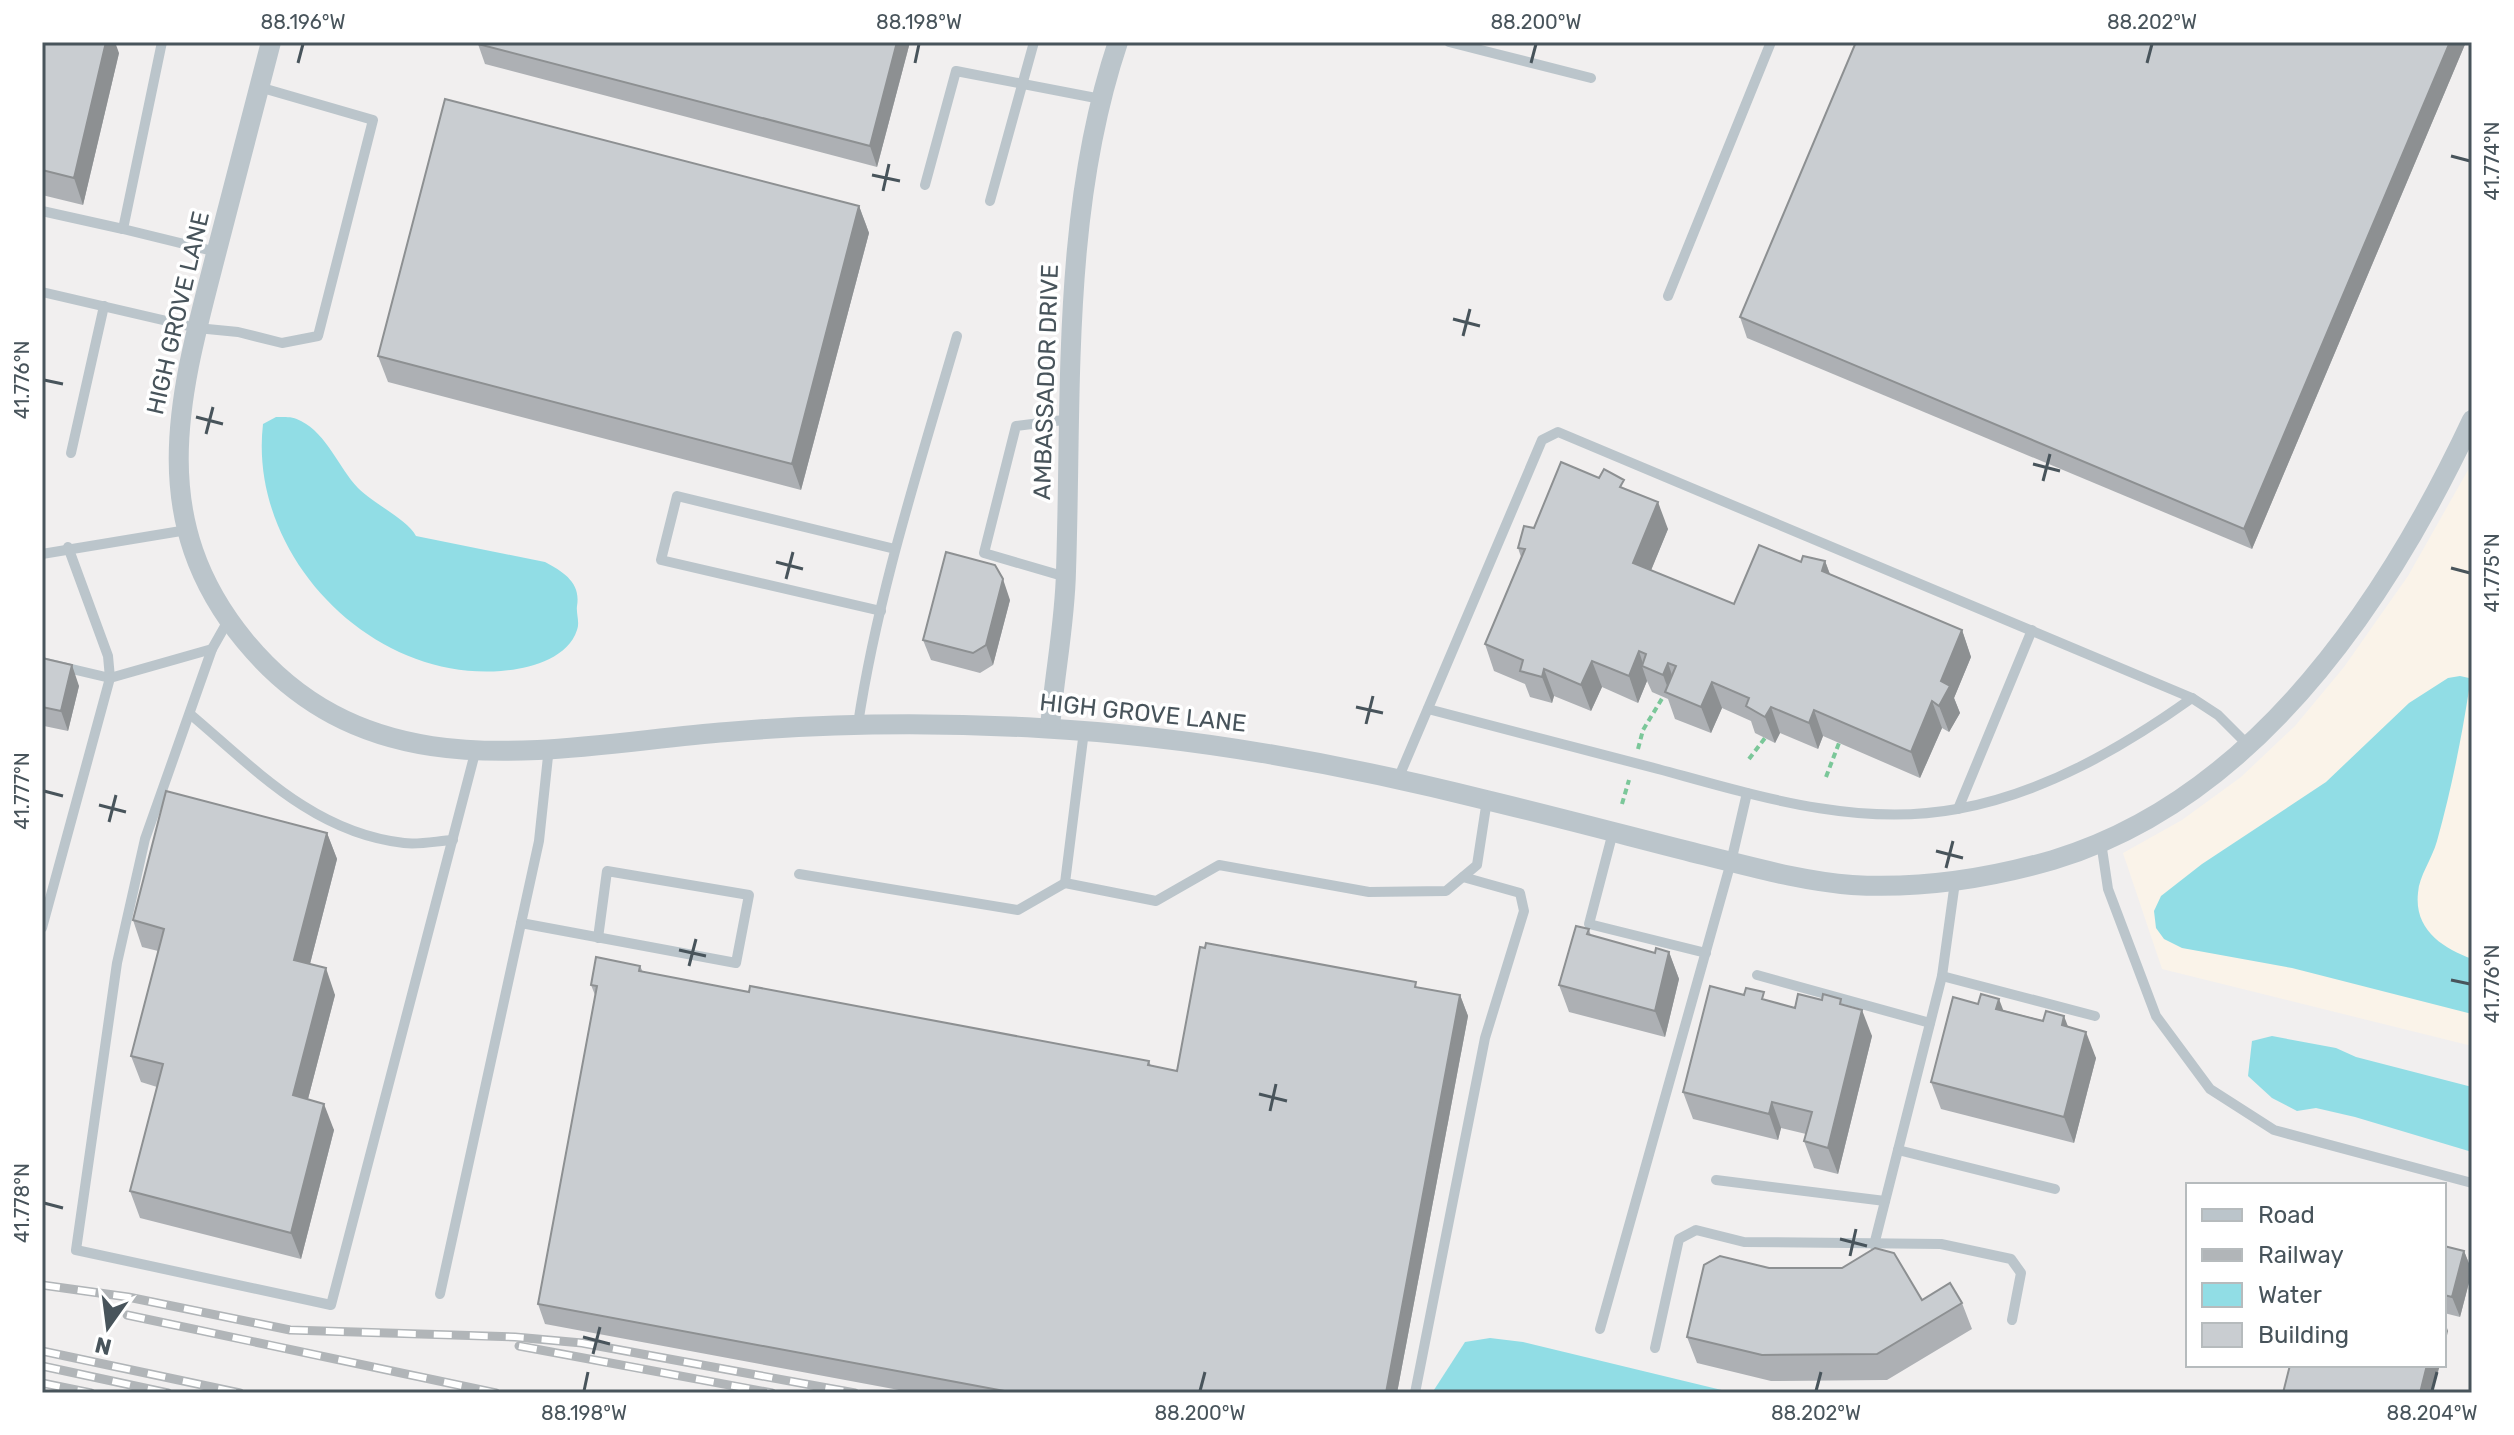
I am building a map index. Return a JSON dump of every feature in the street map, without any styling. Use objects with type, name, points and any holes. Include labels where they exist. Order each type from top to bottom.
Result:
[{"type":"street","name":"HIGH GROVE LANE","points":[[271,42],[197,328],[177,426],[180,498],[187,530],[201,568],[229,619],[265,664],[330,713],[376,734],[410,744],[475,753],[858,724],[1084,731],[1204,742],[1398,779],[1731,862],[1844,884],[1896,886],[1955,882],[2004,874],[2101,842],[2174,803],[2248,745],[2311,677],[2368,603],[2437,489],[2472,420]]},
{"type":"street","name":"AMBASSADOR DRIVE","points":[[1050,728],[1066,577],[1079,230],[1085,175],[1101,99],[1118,42]]},
{"type":"lane","points":[[123,229],[162,42]]},
{"type":"lane","points":[[990,201],[1034,42]]},
{"type":"lane","points":[[1449,42],[1591,78]]},
{"type":"lane","points":[[1668,296],[1771,42]]},
{"type":"lane","points":[[925,185],[956,71],[1101,99]]},
{"type":"lane","points":[[42,292],[197,328],[238,332],[282,343],[318,336],[373,120],[259,87]]},
{"type":"lane","points":[[42,211],[217,252]]},
{"type":"lane","points":[[71,453],[104,306]]},
{"type":"lane","points":[[858,724],[895,549],[957,336]]},
{"type":"lane","points":[[1066,577],[984,553],[1016,426],[1071,419]]},
{"type":"lane","points":[[1398,779],[1542,440],[1558,432],[2192,698],[2218,715],[2248,745]]},
{"type":"lane","points":[[881,611],[661,560],[677,496],[895,549]]},
{"type":"lane","points":[[42,554],[68,547],[187,530]]},
{"type":"lane","points":[[42,928],[110,678],[108,656],[68,547]]},
{"type":"lane","points":[[229,619],[212,649],[145,839],[117,963],[76,1250],[331,1305],[475,753]]},
{"type":"lane","points":[[1958,809],[2032,630]]},
{"type":"lane","points":[[42,662],[110,678],[212,649]]},
{"type":"lane","points":[[1428,709],[1747,793],[1849,812],[1958,809],[2043,782],[2110,752],[2192,698]]},
{"type":"lane","points":[[190,714],[285,795],[336,827],[405,843],[453,840]]},
{"type":"lane","points":[[1065,883],[1084,731]]},
{"type":"lane","points":[[440,1294],[539,841],[549,747]]},
{"type":"lane","points":[[1600,1329],[1731,862],[1747,793]]},
{"type":"lane","points":[[799,874],[1018,910],[1065,883],[1156,901],[1219,865],[1369,892],[1446,891],[1477,865],[1487,800]]},
{"type":"lane","points":[[1613,832],[1589,924],[1706,953]]},
{"type":"lane","points":[[2101,842],[2108,889],[2156,1016],[2210,1089],[2274,1130],[2472,1183]]},
{"type":"lane","points":[[521,923],[598,938],[736,963],[749,895],[607,871],[598,938]]},
{"type":"lane","points":[[1415,1393],[1485,1038],[1524,911],[1520,893],[1463,877]]},
{"type":"lane","points":[[1874,1245],[1942,976],[1955,882]]},
{"type":"lane","points":[[1757,975],[1930,1023]]},
{"type":"lane","points":[[1942,976],[2095,1016]]},
{"type":"lane","points":[[1898,1150],[2055,1189]]},
{"type":"lane","points":[[1716,1180],[1885,1201]]},
{"type":"lane","points":[[1655,1348],[1679,1239],[1696,1230],[1744,1242],[1941,1244],[2011,1259],[2021,1273],[2012,1320]]},
{"type":"path","points":[[1637,751],[1643,730],[1663,697]]},
{"type":"path","points":[[1749,759],[1765,738]]},
{"type":"path","points":[[1826,777],[1839,743]]},
{"type":"path","points":[[1622,804],[1629,777]]},
{"type":"shaded area","points":[[2472,463],[2472,1046],[2162,969],[2123,853],[2182,820],[2241,777],[2295,726],[2344,667],[2408,576]]},
{"type":"water","points":[[276,417],[295,418],[310,427],[358,488],[406,524],[416,536],[545,562],[565,574],[574,585],[578,598],[578,627],[572,640],[546,661],[501,671],[452,669],[406,655],[364,632],[327,600],[297,562],[275,519],[264,472],[263,424]]},
{"type":"water","points":[[2448,678],[2469,678],[2463,728],[2437,841],[2419,887],[2418,906],[2433,936],[2472,959],[2472,1014],[2292,968],[2182,948],[2164,939],[2156,928],[2154,911],[2161,896],[2202,864],[2326,782],[2409,703]]},
{"type":"water","points":[[2272,1036],[2336,1048],[2356,1057],[2472,1087],[2472,1152],[2355,1117],[2316,1108],[2297,1111],[2272,1098],[2248,1076],[2252,1041]]},
{"type":"water","points":[[1490,1338],[1523,1342],[1734,1393],[1432,1393],[1465,1342]]},
{"type":"building","points":[[42,42],[106,42],[74,178],[42,170]]},
{"type":"building","points":[[478,42],[897,42],[870,146]]},
{"type":"building","points":[[1856,42],[2450,42],[2244,529],[1740,317]]},
{"type":"building","points":[[445,99],[859,206],[792,464],[378,356]]},
{"type":"building","points":[[1561,462],[1599,478],[1604,469],[1624,480],[1620,487],[1658,502],[1633,563],[1734,604],[1759,545],[1801,562],[1803,556],[1825,561],[1822,571],[1962,630],[1941,681],[1950,686],[1939,706],[1932,701],[1911,752],[1814,710],[1809,723],[1771,707],[1765,717],[1746,706],[1749,698],[1712,682],[1701,707],[1665,692],[1676,666],[1668,663],[1663,675],[1642,666],[1646,654],[1639,651],[1629,676],[1592,661],[1581,685],[1544,669],[1542,677],[1520,671],[1523,660],[1485,644],[1525,549],[1518,548],[1524,526],[1534,528]]},
{"type":"building","points":[[946,552],[995,565],[1003,579],[986,645],[973,653],[923,640]]},
{"type":"building","points":[[42,658],[72,665],[61,711],[42,707]]},
{"type":"building","points":[[166,791],[327,833],[294,960],[326,968],[293,1095],[324,1104],[291,1233],[130,1191],[163,1064],[131,1056],[164,929],[133,920]]},
{"type":"building","points":[[1576,926],[1589,929],[1587,934],[1655,953],[1656,948],[1669,952],[1655,1011],[1559,985]]},
{"type":"building","points":[[1206,943],[1416,982],[1415,987],[1460,995],[1386,1393],[1015,1393],[538,1304],[597,986],[591,985],[596,957],[640,966],[639,971],[749,992],[750,986],[1149,1061],[1148,1065],[1177,1071],[1200,947],[1205,948]]},
{"type":"building","points":[[1710,986],[1744,995],[1746,988],[1764,992],[1762,999],[1795,1008],[1798,994],[1822,1000],[1823,994],[1841,999],[1840,1004],[1862,1010],[1828,1148],[1804,1141],[1812,1112],[1772,1102],[1769,1114],[1683,1092]]},
{"type":"building","points":[[1981,994],[1999,999],[1996,1009],[2043,1021],[2046,1011],[2064,1016],[2062,1025],[2086,1032],[2064,1117],[1931,1082],[1953,997],[1978,1004]]},
{"type":"building","points":[[2446,1246],[2464,1251],[2452,1297],[2446,1296]]},
{"type":"building","points":[[1875,1248],[1894,1253],[1922,1300],[1950,1283],[1962,1303],[1877,1354],[1762,1355],[1687,1337],[1704,1265],[1720,1256],[1769,1268],[1842,1268]]},
{"type":"building","points":[[2290,1367],[2426,1367],[2420,1393],[2283,1393]]},
{"type":"railway","points":[[42,1285],[128,1297],[290,1330],[515,1337],[582,1343],[855,1393]]},
{"type":"railway","points":[[127,1315],[496,1393]]},
{"type":"railway","points":[[519,1346],[772,1393]]},
{"type":"railway","points":[[42,1351],[240,1393]]},
{"type":"railway","points":[[42,1366],[168,1393]]},
{"type":"railway","points":[[42,1383],[91,1393]]}]
